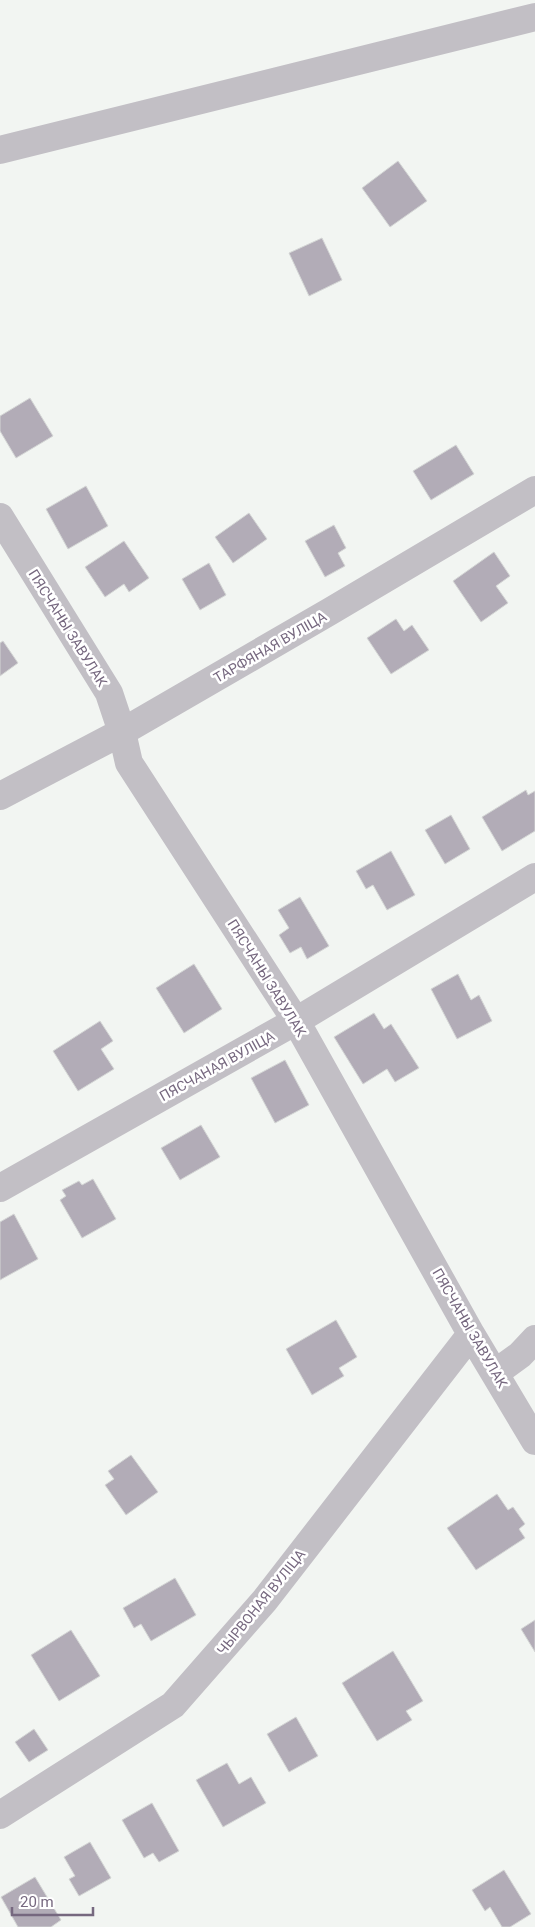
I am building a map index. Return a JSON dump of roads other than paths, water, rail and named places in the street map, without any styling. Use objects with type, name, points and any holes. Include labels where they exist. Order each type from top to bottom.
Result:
[{"type":"street","points":[[0,150],[535,17]]},
{"type":"street","name":"ТАРФЯНАЯ ВУЛІЦА","points":[[0,796],[122,732],[535,490]]},
{"type":"street","name":"ПЯСЧАНЫ ЗАВУЛАК","points":[[0,517],[109,693],[122,732],[129,763],[296,1022],[471,1334],[535,1441]]},
{"type":"street","name":"ПЯСЧАНАЯ ВУЛІЦА","points":[[0,1188],[296,1022],[535,876]]},
{"type":"street","name":"ЧЫРВОНАЯ ВУЛІЦА","points":[[0,1815],[173,1705],[264,1600],[471,1334]]},
{"type":"street","points":[[495,1373],[520,1355],[535,1339]]}]
